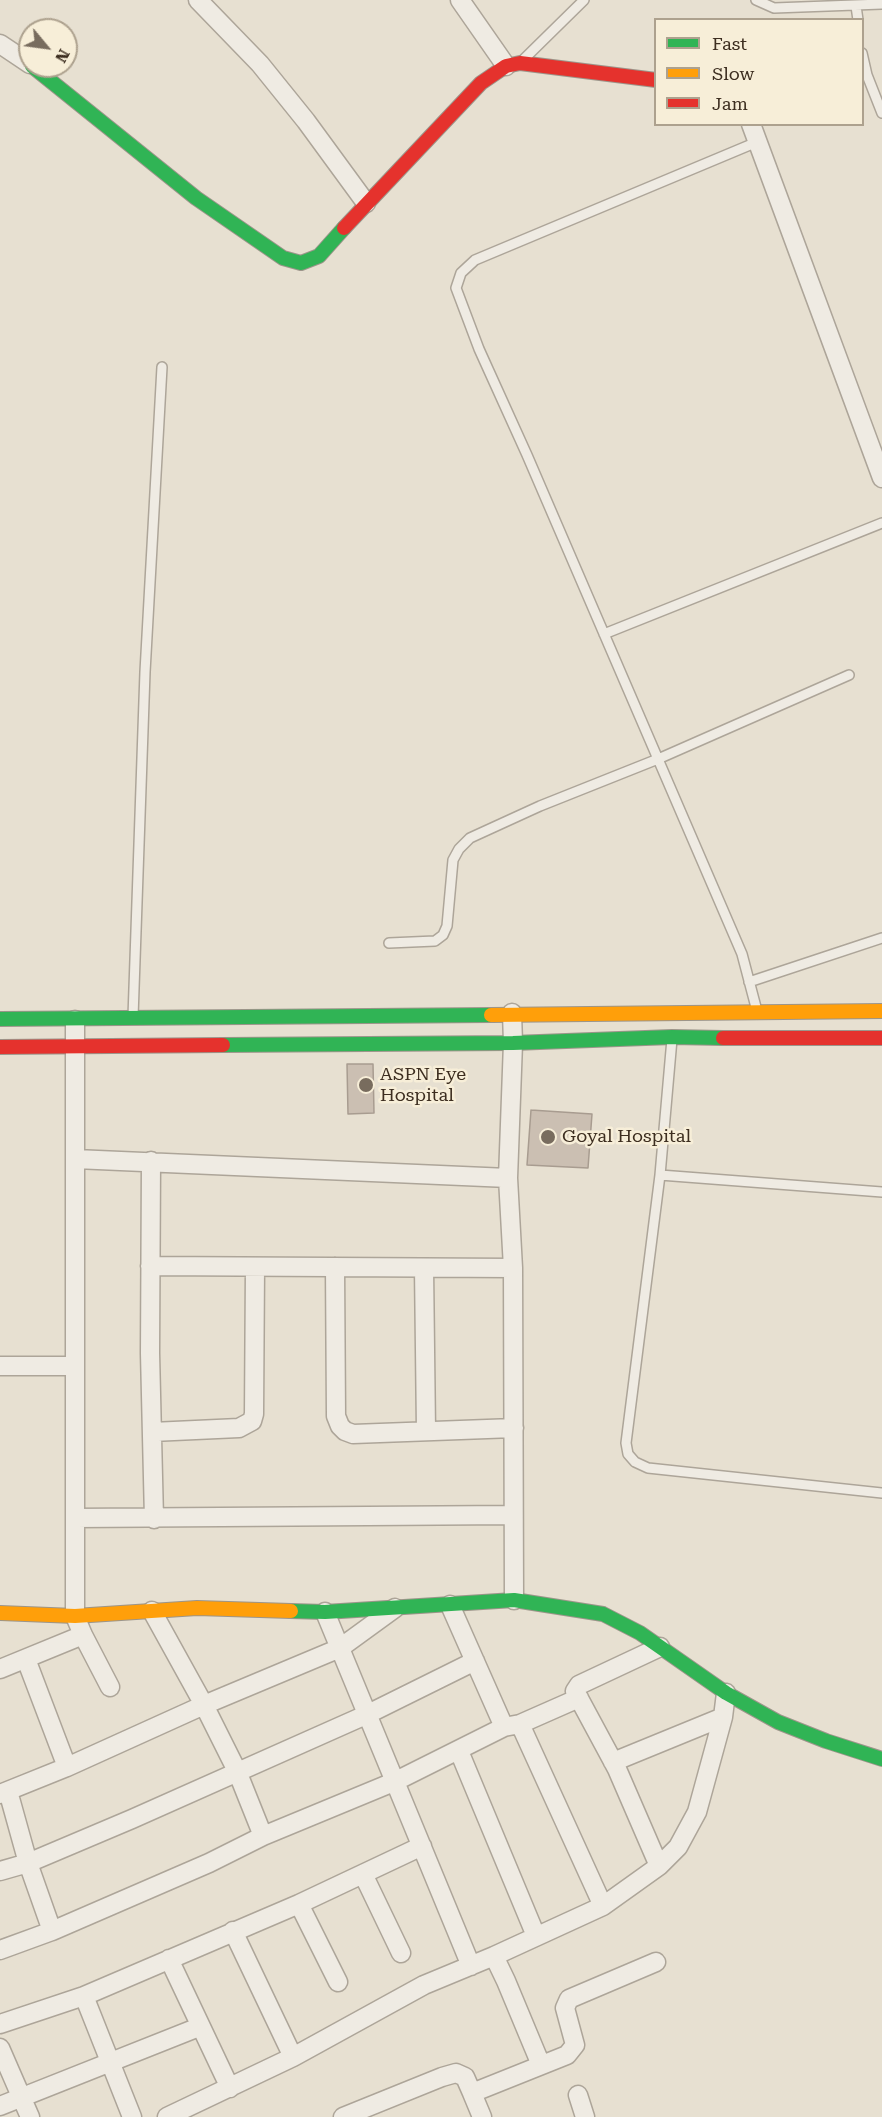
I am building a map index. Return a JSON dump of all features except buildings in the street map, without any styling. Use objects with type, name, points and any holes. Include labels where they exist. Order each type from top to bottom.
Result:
[{"type":"main road","points":[[47,78],[196,198],[283,258],[302,263],[319,256],[366,203],[481,83],[513,64],[654,80]]},
{"type":"main road","points":[[0,1047],[513,1043],[672,1037],[882,1011]]},
{"type":"main road","points":[[0,1019],[75,1020],[512,1013],[761,1026],[882,1038]]},
{"type":"main road","points":[[0,1613],[75,1616],[197,1608],[325,1612],[514,1600],[603,1614],[640,1633],[726,1693],[778,1722],[826,1741],[882,1759]]},
{"type":"street","points":[[198,0],[260,64],[306,121],[366,203]]},
{"type":"street","points":[[460,0],[513,64]]},
{"type":"street","points":[[0,44],[18,56]]},
{"type":"street","points":[[752,126],[882,478]]},
{"type":"street","points":[[512,1013],[508,1178],[513,1268],[514,1600]]},
{"type":"street","points":[[75,1020],[75,1616],[110,1687]]},
{"type":"street","points":[[75,1159],[508,1178]]},
{"type":"street","points":[[151,1161],[150,1266],[154,1519]]},
{"type":"street","points":[[150,1266],[513,1268]]},
{"type":"street","points":[[152,1432],[239,1428],[252,1420],[255,1267]]},
{"type":"street","points":[[335,1267],[336,1416],[345,1431],[353,1434],[514,1428]]},
{"type":"street","points":[[424,1268],[426,1431]]},
{"type":"street","points":[[0,1366],[75,1366]]},
{"type":"street","points":[[75,1518],[513,1515]]},
{"type":"street","points":[[450,1605],[475,1661],[512,1726],[603,1906]]},
{"type":"street","points":[[52,1931],[4,1793],[340,1648],[395,1608]]},
{"type":"street","points":[[152,1611],[204,1705],[237,1771],[263,1836]]},
{"type":"street","points":[[325,1612],[471,1966]]},
{"type":"street","points":[[0,1669],[83,1635]]},
{"type":"street","points":[[659,1866],[613,1762],[575,1691],[579,1685],[660,1647]]},
{"type":"street","points":[[26,1659],[67,1767]]},
{"type":"street","points":[[0,1871],[28,1863],[368,1714],[475,1661]]},
{"type":"street","points":[[166,2117],[293,2057],[424,1984],[494,1956],[603,1906],[659,1866],[678,1847],[697,1812],[723,1717],[726,1693]]},
{"type":"street","points":[[0,1950],[52,1931],[209,1863],[263,1836],[396,1781],[512,1726],[579,1698]]},
{"type":"street","points":[[613,1762],[723,1717]]},
{"type":"street","points":[[459,1751],[536,1936]]},
{"type":"street","points":[[0,2024],[84,1996],[299,1905],[422,1846]]},
{"type":"street","points":[[363,1874],[401,1953]]},
{"type":"street","points":[[299,1905],[338,1982]]},
{"type":"street","points":[[233,1931],[293,2057]]},
{"type":"street","points":[[494,1956],[507,1981],[541,2065]]},
{"type":"street","points":[[169,1959],[230,2088]]},
{"type":"street","points":[[472,2093],[567,2055],[575,2045],[565,2008],[568,1998],[656,1962]]},
{"type":"street","points":[[84,1996],[132,2117]]},
{"type":"street","points":[[0,2106],[200,2027]]},
{"type":"street","points":[[0,2048],[30,2117]]},
{"type":"street","points":[[343,2117],[442,2076],[456,2073],[465,2077],[482,2117]]},
{"type":"street","points":[[578,2095],[585,2117]]},
{"type":"lane","points":[[513,64],[584,0]]},
{"type":"lane","points":[[756,0],[774,8],[882,4]]},
{"type":"lane","points":[[856,6],[858,18]]},
{"type":"lane","points":[[864,62],[882,113]]},
{"type":"lane","points":[[758,142],[475,260],[461,273],[456,288],[479,349],[742,954],[761,1026]]},
{"type":"lane","points":[[133,1018],[145,684],[162,367]]},
{"type":"lane","points":[[604,634],[882,523]]},
{"type":"lane","points":[[389,943],[435,940],[443,935],[447,926],[453,860],[459,849],[470,838],[849,675]]},
{"type":"lane","points":[[749,982],[882,938]]},
{"type":"lane","points":[[672,1037],[660,1175],[626,1443],[628,1454],[635,1462],[648,1468],[882,1493]]},
{"type":"lane","points":[[660,1175],[882,1192]]},
{"type":"traffic: fast","points":[[47,78],[196,198],[283,258],[301,263],[319,256],[344,228]]},
{"type":"traffic: fast","points":[[0,1019],[491,1015]]},
{"type":"traffic: fast","points":[[223,1045],[513,1043],[672,1037],[723,1038]]},
{"type":"traffic: fast","points":[[291,1611],[325,1612],[514,1600],[603,1614],[640,1633],[726,1693],[778,1722],[826,1741],[882,1759]]},
{"type":"traffic: slow","points":[[491,1015],[882,1011]]},
{"type":"traffic: slow","points":[[0,1613],[75,1616],[197,1608],[291,1611]]},
{"type":"traffic: jam","points":[[344,228],[481,83],[506,66],[520,63],[654,80]]},
{"type":"traffic: jam","points":[[723,1038],[882,1038]]},
{"type":"traffic: jam","points":[[0,1047],[223,1045]]},
{"type":"place","name":"ASPN Eye Hospital","points":[[366,1085]]},
{"type":"place","name":"Goyal Hospital","points":[[548,1137]]}]
